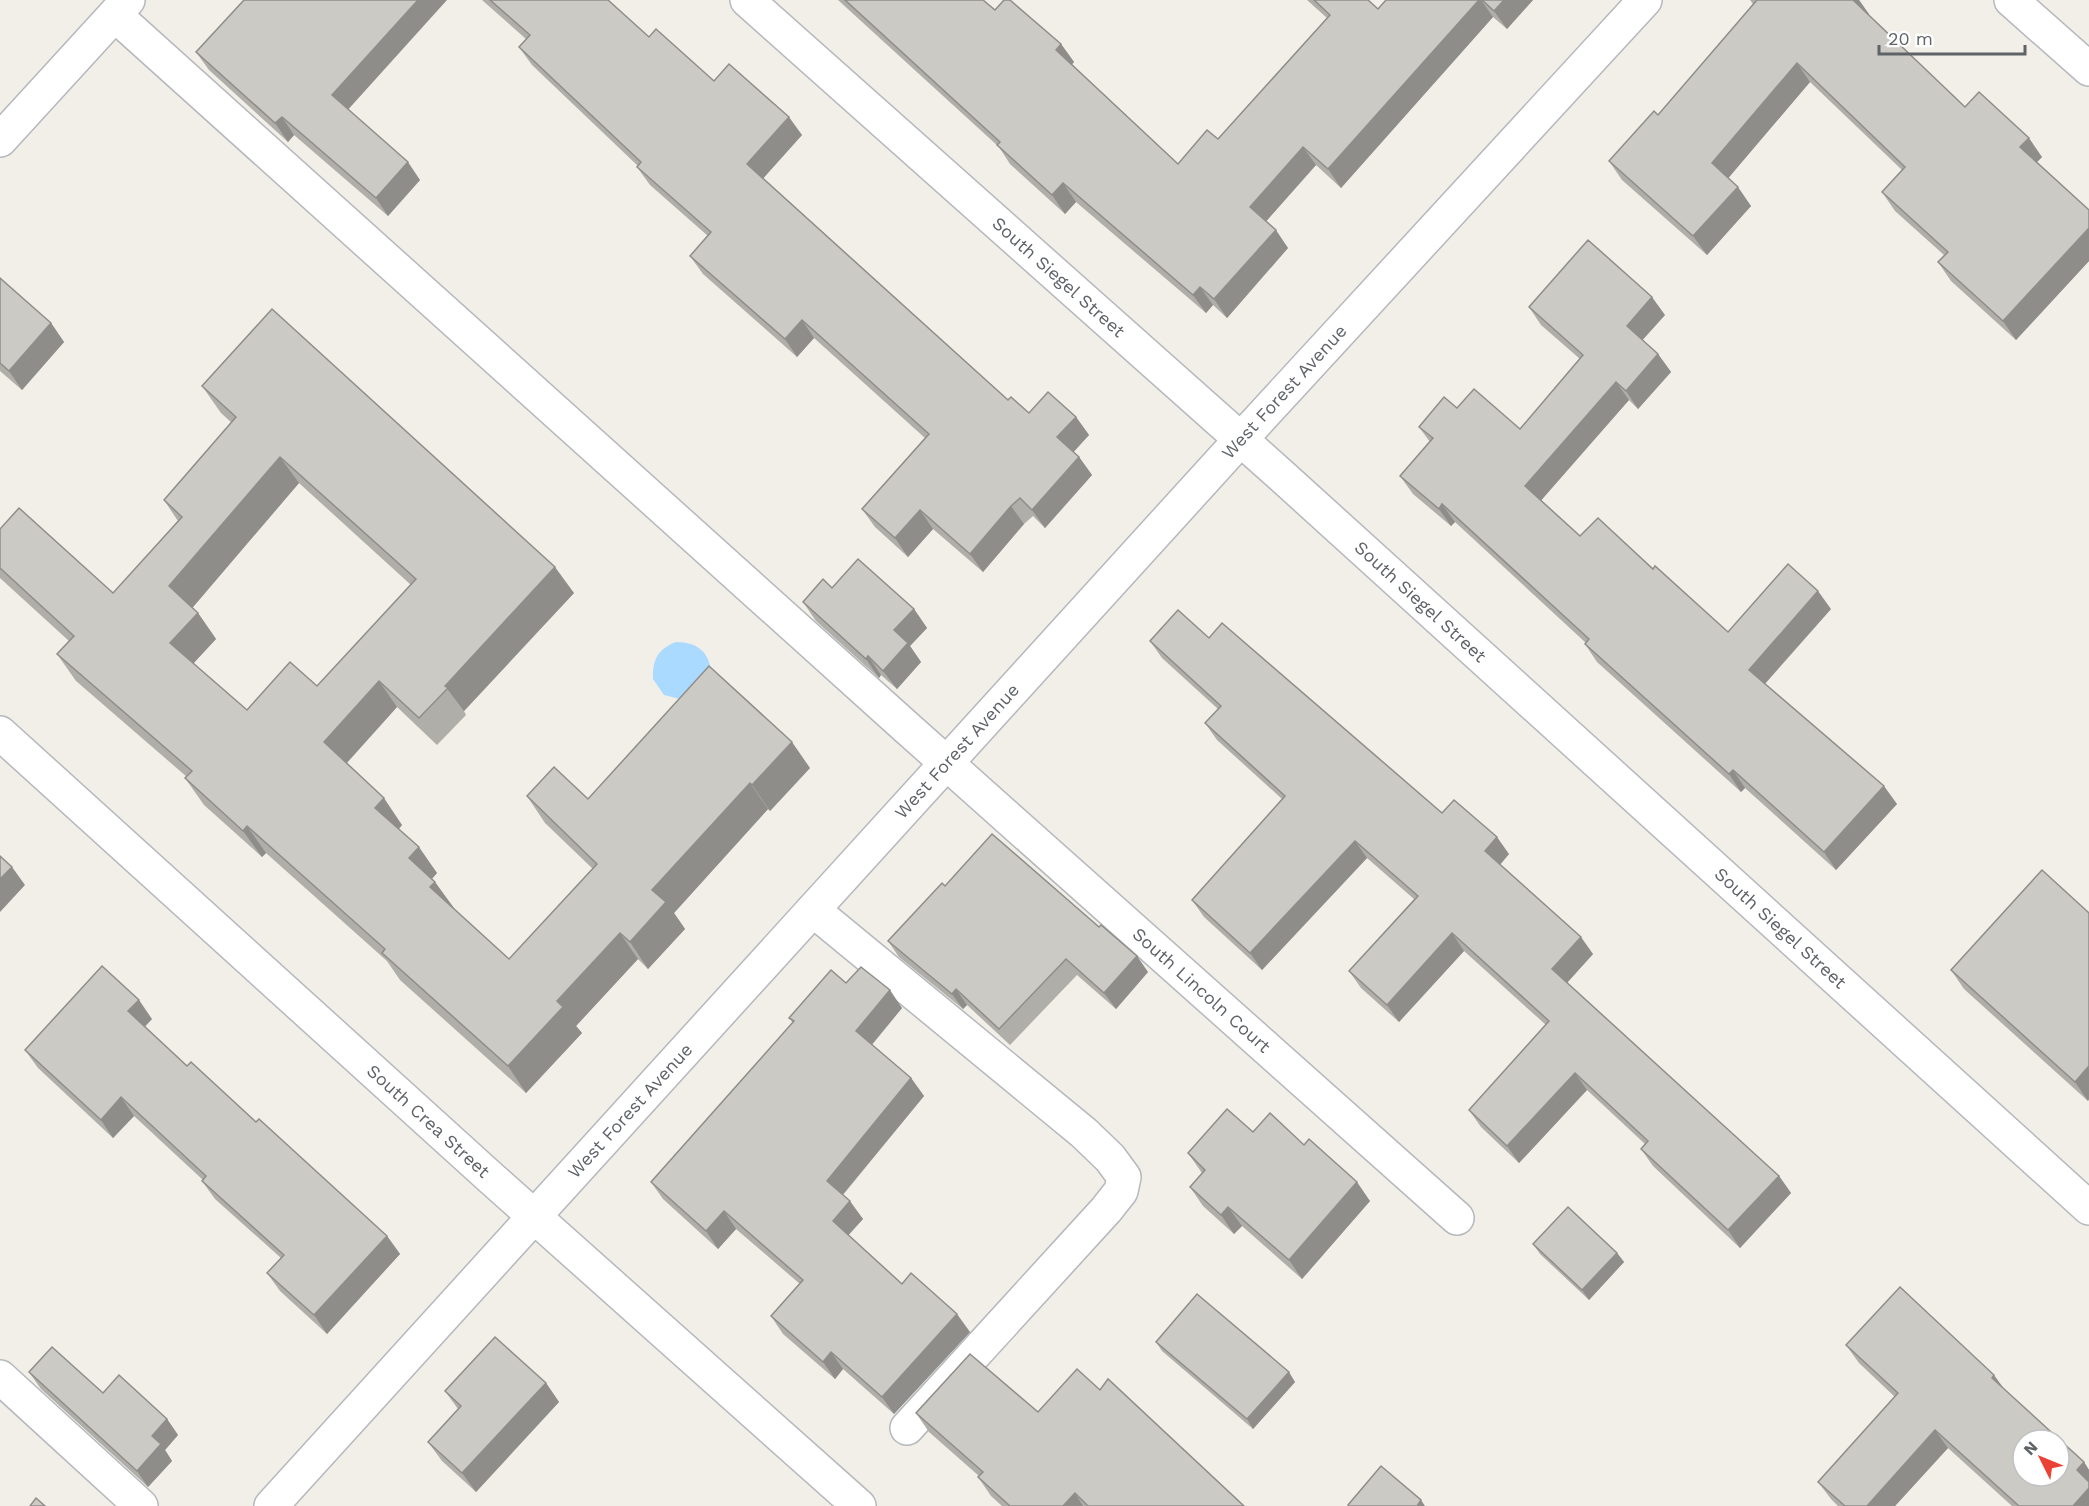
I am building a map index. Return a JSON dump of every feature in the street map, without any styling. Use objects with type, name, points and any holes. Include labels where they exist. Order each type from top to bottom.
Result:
[{"type":"street","name":"South Siegel Street","points":[[747,0],[1240,439],[2089,1208]]},
{"type":"street","name":"West Forest Avenue","points":[[271,1506],[535,1218],[1240,439],[1645,0]]},
{"type":"street","points":[[2011,0],[2089,69]]},
{"type":"street","points":[[0,140],[121,7]]},
{"type":"street","name":"South Lincoln Court","points":[[121,7],[946,763],[1457,1218]]},
{"type":"street","name":"South Crea Street","points":[[5,746],[859,1506]]},
{"type":"street","points":[[813,910],[1084,1133],[1110,1158],[1124,1177],[1120,1191],[1106,1210],[907,1428]]},
{"type":"street","points":[[0,1377],[141,1506]]},
{"type":"water","points":[[676,642],[691,644],[702,650],[709,661],[710,668],[711,676],[684,700],[664,695],[653,679],[657,656]]},
{"type":"building","points":[[244,0],[418,0],[332,95],[408,162],[376,198],[282,117],[275,123],[196,52]]},
{"type":"building","points":[[490,0],[608,0],[649,37],[656,29],[714,81],[729,64],[789,117],[747,164],[1008,400],[1011,397],[1029,413],[1048,392],[1076,417],[1057,437],[1079,457],[1032,510],[1020,498],[1011,506],[970,554],[920,510],[895,538],[862,509],[929,434],[802,320],[785,339],[690,256],[711,232],[637,167],[641,162],[519,47],[530,35]]},
{"type":"building","points":[[845,0],[983,0],[995,10],[1004,0],[1010,0],[1061,44],[1056,50],[1178,164],[1207,130],[1218,139],[1330,15],[1314,0],[1368,0],[1378,9],[1386,0],[1479,0],[1328,169],[1303,147],[1250,207],[1276,230],[1214,299],[1200,287],[1193,295],[1063,183],[1052,195],[997,145],[1000,142]]},
{"type":"building","points":[[1482,0],[1504,0],[1494,11]]},
{"type":"building","points":[[1757,0],[1853,0],[1965,107],[1979,92],[2029,138],[2020,147],[2089,210],[2089,228],[2003,321],[1938,262],[1948,252],[1882,192],[1905,167],[1797,63],[1712,163],[1738,187],[1693,236],[1609,161],[1654,111],[1658,115]]},
{"type":"building","points":[[1588,240],[1652,297],[1627,326],[1658,354],[1626,391],[1616,382],[1525,486],[1580,536],[1598,518],[1653,569],[1655,566],[1728,632],[1788,564],[1818,591],[1749,670],[1884,786],[1824,852],[1733,770],[1729,774],[1585,644],[1589,639],[1442,504],[1439,509],[1400,476],[1433,438],[1419,427],[1444,397],[1457,408],[1474,389],[1520,429],[1583,355],[1529,307]]},
{"type":"building","points":[[0,278],[51,323],[9,371],[0,363]]},
{"type":"building","points":[[272,309],[555,567],[445,686],[448,688],[419,718],[379,681],[324,742],[384,798],[375,808],[419,847],[409,858],[435,882],[430,887],[509,959],[597,864],[527,796],[554,767],[588,799],[709,666],[792,742],[752,785],[750,783],[652,890],[666,902],[630,942],[620,933],[557,1001],[563,1007],[508,1066],[382,953],[385,949],[247,826],[243,831],[185,778],[192,771],[57,654],[74,636],[0,568],[0,529],[19,508],[113,593],[182,517],[164,500],[236,417],[202,386]],"holes":[[[280,457],[416,579],[317,686],[290,662],[247,710],[170,643],[198,613],[169,586]]]},
{"type":"building","points":[[858,559],[914,609],[894,630],[908,643],[883,671],[868,656],[866,659],[803,602],[823,579],[832,588]]},
{"type":"building","points":[[1178,610],[1209,638],[1222,623],[1442,813],[1454,800],[1497,837],[1485,851],[1581,937],[1552,969],[1779,1176],[1728,1230],[1641,1149],[1648,1141],[1575,1073],[1507,1146],[1469,1110],[1549,1021],[1452,933],[1387,1005],[1349,971],[1418,896],[1355,841],[1250,953],[1192,900],[1285,796],[1205,723],[1221,706],[1150,641]]},
{"type":"building","points":[[992,834],[1099,927],[1101,925],[1137,956],[1104,993],[1066,959],[999,1029],[956,989],[952,994],[888,941],[942,883],[945,886]]},
{"type":"building","points":[[0,856],[12,867],[0,879]]},
{"type":"building","points":[[2042,870],[2089,913],[2089,1068],[2075,1082],[1951,970]]},
{"type":"building","points":[[102,966],[139,1000],[128,1011],[187,1066],[191,1062],[256,1122],[259,1119],[387,1236],[314,1315],[267,1273],[284,1255],[202,1181],[206,1176],[121,1097],[101,1120],[25,1050]]},
{"type":"building","points":[[861,967],[890,990],[856,1031],[911,1078],[827,1181],[850,1201],[833,1221],[902,1284],[911,1273],[957,1314],[882,1397],[831,1352],[823,1362],[771,1316],[803,1280],[724,1211],[706,1231],[651,1182],[794,1021],[789,1018],[831,970],[846,983]]},
{"type":"building","points":[[1227,1109],[1253,1132],[1270,1113],[1304,1145],[1309,1139],[1357,1182],[1289,1260],[1228,1207],[1221,1215],[1190,1187],[1205,1170],[1188,1153]]},
{"type":"building","points":[[1568,1207],[1617,1253],[1582,1290],[1533,1244]]},
{"type":"building","points":[[1900,1287],[1994,1375],[1992,1378],[2047,1428],[2011,1428],[2011,1488],[2071,1488],[2071,1450],[2084,1462],[2077,1470],[2089,1482],[2089,1488],[2073,1506],[2019,1506],[1935,1430],[1867,1506],[1845,1506],[1818,1482],[1898,1393],[1846,1345]]},
{"type":"building","points":[[1197,1294],[1289,1372],[1247,1419],[1156,1342]]},
{"type":"building","points":[[495,1337],[546,1383],[462,1473],[428,1442],[461,1406],[445,1391]]},
{"type":"building","points":[[52,1347],[103,1393],[119,1375],[167,1419],[152,1436],[161,1444],[137,1471],[29,1372]]},
{"type":"building","points":[[970,1354],[1038,1412],[1077,1369],[1100,1390],[1108,1379],[1244,1506],[1088,1506],[1075,1493],[1063,1506],[1010,1506],[978,1477],[983,1472],[916,1413]]},
{"type":"building","points":[[1381,1466],[1421,1500],[1417,1506],[1348,1505]]},
{"type":"building","points":[[36,1498],[45,1506],[30,1506]]}]
